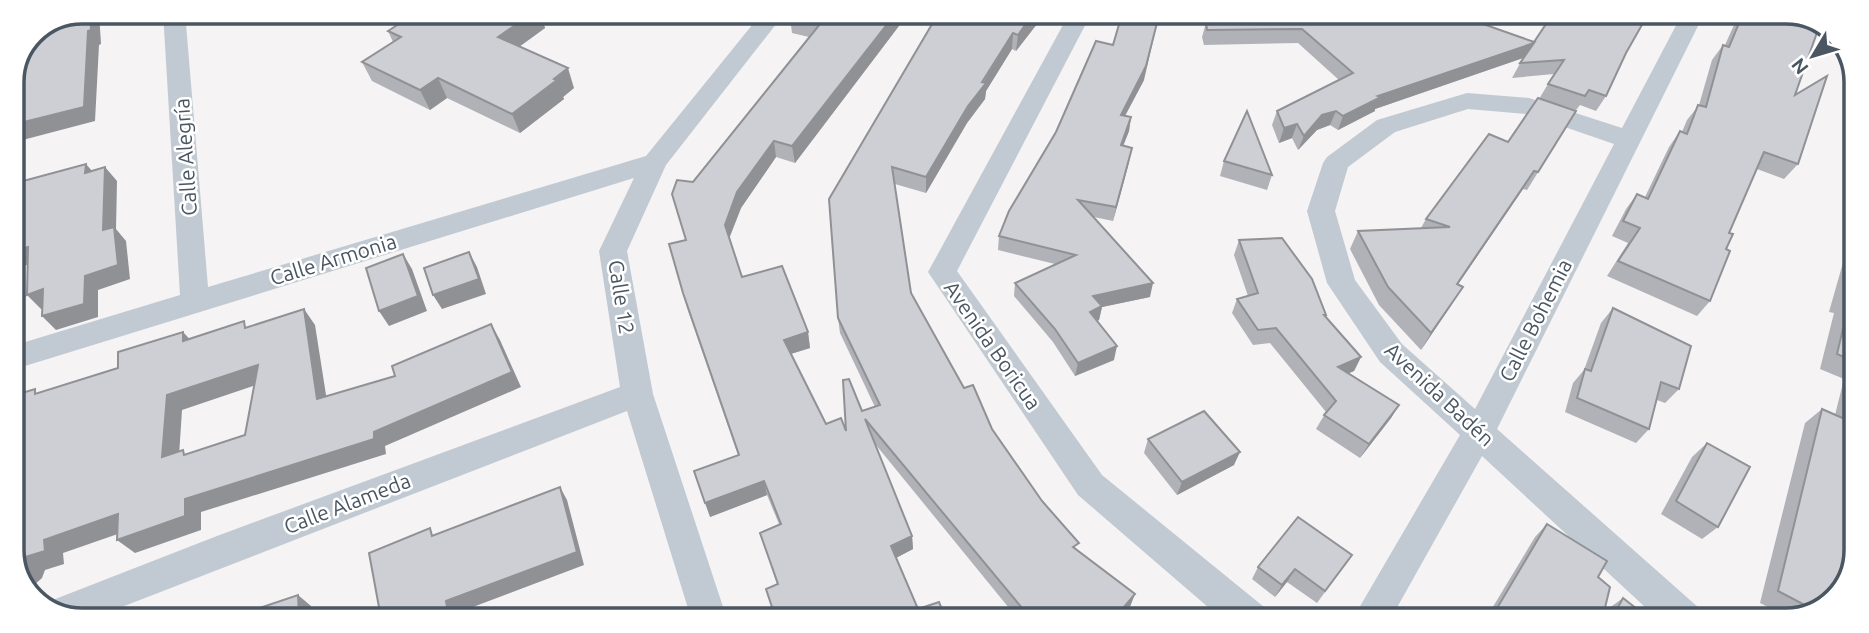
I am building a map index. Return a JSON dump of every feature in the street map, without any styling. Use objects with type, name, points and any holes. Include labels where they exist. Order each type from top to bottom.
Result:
[{"type":"street","name":"Calle Alegría","points":[[175,24],[195,302]]},
{"type":"street","name":"Calle 12","points":[[706,608],[638,394],[613,251],[655,162],[765,24]]},
{"type":"street","name":"Avenida Boricua","points":[[1075,24],[942,272],[1090,485],[1237,608]]},
{"type":"street","name":"Calle Bohemia","points":[[1377,608],[1479,432],[1688,24]]},
{"type":"street","name":"Avenida Badén","points":[[1627,139],[1529,106],[1467,101],[1386,126],[1336,163],[1321,211],[1341,283],[1391,353],[1672,608]]},
{"type":"street","name":"Calle Armonia","points":[[25,354],[655,162]]},
{"type":"street","name":"Calle Alameda","points":[[77,607],[638,394]]},
{"type":"building","points":[[91,24],[91,30],[88,31],[84,107],[24,122],[24,83],[34,50],[50,34],[72,26]]},
{"type":"building","points":[[399,24],[517,24],[498,37],[568,68],[554,79],[557,80],[512,114],[438,78],[420,90],[362,62],[401,37],[388,31]]},
{"type":"building","points":[[820,24],[887,24],[792,146],[774,141],[737,192],[725,225],[742,277],[782,266],[808,332],[784,340],[826,424],[841,418],[846,431],[843,380],[849,379],[862,411],[880,405],[838,318],[829,199],[932,24],[1026,24],[1018,35],[1013,33],[982,82],[986,83],[968,106],[926,177],[892,167],[911,293],[964,388],[973,385],[992,429],[1042,501],[1079,543],[1073,547],[1135,594],[1123,608],[1022,608],[865,419],[912,536],[891,546],[918,608],[772,608],[766,589],[778,584],[760,533],[781,524],[764,481],[705,503],[694,471],[739,455],[683,293],[669,244],[686,240],[672,194],[677,180],[693,182]]},
{"type":"building","points":[[1119,24],[1157,24],[1146,66],[1121,115],[1131,117],[1121,145],[1132,148],[1116,207],[1078,200],[1153,283],[1093,296],[1102,306],[1090,312],[1117,346],[1078,363],[1055,329],[1015,283],[1076,255],[999,236],[1009,211],[1056,132],[1096,41],[1113,45]]},
{"type":"building","points":[[1206,24],[1483,24],[1534,42],[1546,24],[1642,24],[1606,96],[1589,90],[1585,96],[1548,84],[1564,60],[1520,63],[1534,43],[1378,96],[1381,97],[1343,116],[1336,111],[1322,115],[1304,136],[1297,124],[1284,128],[1277,111],[1353,73],[1302,29],[1207,30]]},
{"type":"building","points":[[1739,24],[1786,24],[1805,28],[1817,33],[1795,95],[1827,76],[1798,164],[1764,152],[1729,233],[1733,234],[1726,249],[1730,251],[1710,301],[1618,261],[1640,228],[1623,221],[1637,194],[1648,199],[1680,131],[1687,134],[1698,105],[1706,107],[1723,45],[1729,47]]},
{"type":"building","points":[[1538,98],[1576,111],[1538,172],[1534,171],[1457,284],[1463,287],[1431,333],[1388,287],[1358,231],[1450,227],[1426,219],[1489,134],[1508,142]]},
{"type":"building","points":[[1247,111],[1272,175],[1224,161]]},
{"type":"building","points":[[86,164],[85,173],[105,167],[103,230],[114,227],[118,265],[85,276],[84,304],[42,316],[43,289],[27,295],[28,247],[24,248],[24,181]]},
{"type":"building","points":[[1282,238],[1312,279],[1324,315],[1361,357],[1338,367],[1399,405],[1369,444],[1324,415],[1336,401],[1276,328],[1258,330],[1237,299],[1258,293],[1239,240]]},
{"type":"building","points":[[469,252],[479,279],[433,295],[424,268]]},
{"type":"building","points":[[403,254],[418,296],[379,311],[366,268]]},
{"type":"building","points":[[1613,308],[1691,346],[1679,389],[1661,382],[1649,429],[1577,398],[1585,369],[1591,371]]},
{"type":"building","points":[[304,309],[317,399],[395,376],[392,366],[491,324],[512,372],[374,432],[374,439],[185,499],[185,516],[117,540],[118,514],[44,540],[45,551],[25,557],[25,392],[35,389],[35,394],[118,368],[118,352],[183,332],[183,341],[244,321],[245,328]],"holes":[[[258,365],[245,435],[184,455],[183,450],[162,457],[167,395]]]},
{"type":"building","points":[[1844,324],[1844,357],[1837,354]]},
{"type":"building","points":[[1822,409],[1844,419],[1844,558],[1832,586],[1819,599],[1805,605],[1778,591]]},
{"type":"building","points":[[1204,411],[1240,452],[1182,482],[1148,439]]},
{"type":"building","points":[[1707,443],[1750,467],[1718,527],[1676,501]]},
{"type":"building","points":[[560,487],[577,552],[446,601],[447,608],[379,608],[369,553],[430,528],[432,536]]},
{"type":"building","points":[[1298,517],[1352,555],[1325,591],[1295,569],[1282,585],[1258,567]]},
{"type":"building","points":[[1547,524],[1607,561],[1598,577],[1610,587],[1605,608],[1497,608]]},
{"type":"building","points":[[298,595],[299,608],[260,608]]},
{"type":"building","points":[[1623,598],[1636,608],[1618,608]]},
{"type":"building","points":[[939,602],[941,608],[921,608]]}]
